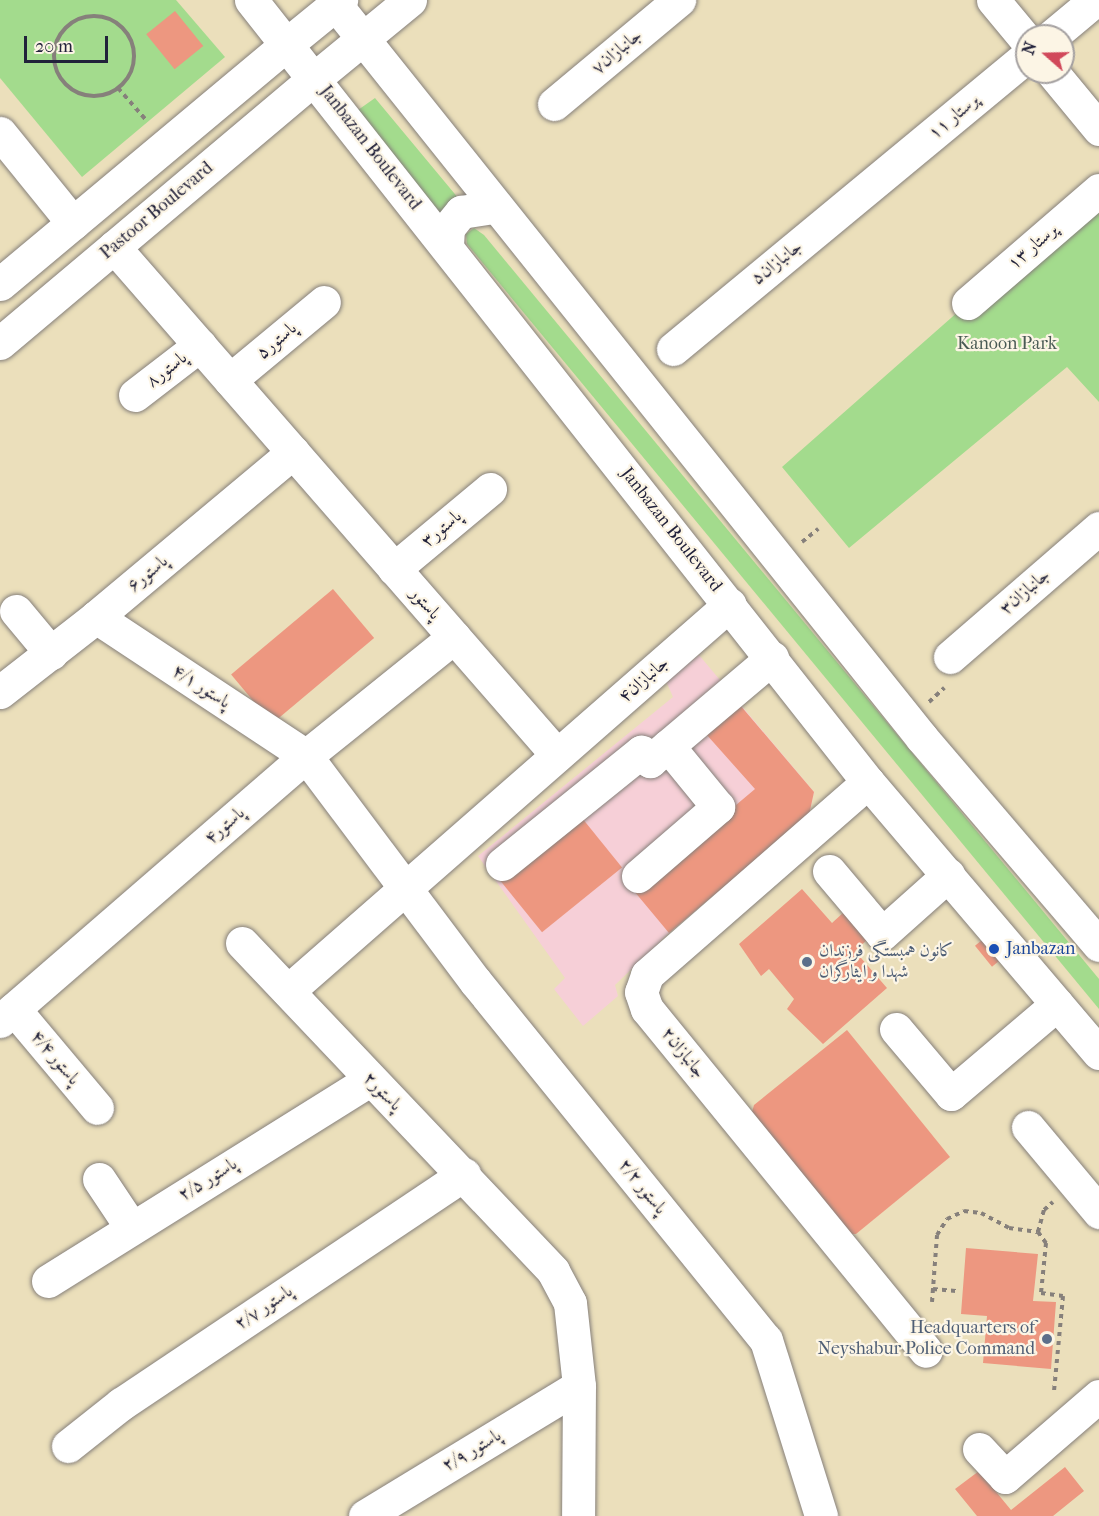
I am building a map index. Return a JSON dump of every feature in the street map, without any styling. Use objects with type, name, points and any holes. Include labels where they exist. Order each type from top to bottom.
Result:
[{"type":"street","name":"Janbazan Boulevard","points":[[251,0],[315,78],[868,782],[1099,1053]]},
{"type":"street","name":"Pastoor Boulevard","points":[[0,343],[410,0]]},
{"type":"street","name":"جانبازان۷","points":[[554,104],[680,0]]},
{"type":"street","points":[[993,0],[1015,27]]},
{"type":"street","points":[[1066,24],[1095,0]]},
{"type":"street","points":[[0,284],[288,44],[336,1],[497,206],[916,729],[1099,945]]},
{"type":"street","name":"پرستار ۱۱","points":[[881,178],[1015,66]]},
{"type":"street","points":[[1062,84],[1099,129]]},
{"type":"street","points":[[0,133],[73,223]]},
{"type":"street","name":"جانبازان۵","points":[[673,349],[881,178]]},
{"type":"street","name":"پرستار ۱۳","points":[[968,303],[1099,190]]},
{"type":"street","points":[[447,246],[448,228],[461,212],[497,206]]},
{"type":"street","name":"پاستور","points":[[114,247],[557,755]]},
{"type":"street","name":"پاستور۵","points":[[230,380],[324,302]]},
{"type":"street","name":"پاستور۸","points":[[135,395],[200,345]]},
{"type":"street","name":"پاستور۶","points":[[0,692],[96,617],[293,452]]},
{"type":"street","name":"پاستور۳","points":[[394,568],[490,489]]},
{"type":"street","name":"جانبازان۳","points":[[950,657],[1099,528]]},
{"type":"street","name":"جانبازان۴","points":[[557,755],[730,604]]},
{"type":"street","points":[[16,611],[51,653]]},
{"type":"street","name":"پاستور ۴/۱","points":[[96,617],[306,756],[356,822]]},
{"type":"street","name":"پاستور۴","points":[[7,1015],[306,756],[454,637]]},
{"type":"street","points":[[502,864],[640,752],[650,761],[772,658]]},
{"type":"street","points":[[638,876],[717,807],[668,746]]},
{"type":"street","points":[[288,991],[557,755]]},
{"type":"street","name":"جانبازان۲","points":[[868,782],[647,975],[641,992],[647,1009],[926,1351]]},
{"type":"street","name":"پاستور ۲/۲","points":[[356,822],[475,981],[766,1340],[821,1516]]},
{"type":"street","points":[[829,871],[882,934],[948,875]]},
{"type":"street","name":"پاستور۲","points":[[242,943],[370,1080],[464,1174],[553,1271],[570,1303],[579,1386],[578,1516]]},
{"type":"street","points":[[896,1029],[951,1094],[1057,1004]]},
{"type":"street","name":"پاستور ۴/۴","points":[[7,1015],[97,1108]]},
{"type":"street","name":"پاستور ۲/۵","points":[[48,1281],[131,1227],[370,1080]]},
{"type":"street","points":[[1028,1127],[1099,1212]]},
{"type":"street","name":"پاستور ۲/۷","points":[[68,1446],[121,1404],[464,1174]]},
{"type":"street","points":[[99,1179],[131,1227]]},
{"type":"street","name":"پاستور ۲/۹","points":[[365,1516],[579,1386]]},
{"type":"street","points":[[979,1449],[1005,1477],[1099,1396]]},
{"type":"path","points":[[89,16],[103,17],[125,32],[134,57],[131,70],[117,88],[89,96],[66,85],[58,75],[54,50],[66,27],[89,16]]},
{"type":"path","points":[[117,88],[149,123]]},
{"type":"path","points":[[932,1302],[937,1235],[947,1219],[964,1211],[981,1213],[1009,1228],[1038,1232],[1046,1242],[1041,1293],[1062,1296],[1054,1391]]},
{"type":"path","points":[[933,1289],[956,1291]]},
{"type":"shaded area","points":[[699,655],[814,792],[809,815],[669,933],[615,985],[618,996],[583,1026],[554,989],[565,978],[478,856],[673,697],[666,681]]},
{"type":"green space","points":[[0,0],[176,0],[225,57],[82,177],[0,78]]},
{"type":"green space","points":[[375,98],[459,199],[450,202],[441,214],[358,110]]},
{"type":"green space","name":"Kanoon Park","points":[[1099,202],[1099,402],[1067,367],[849,548],[782,467],[968,303]]},
{"type":"green space","points":[[474,228],[484,235],[1099,979],[1099,1009],[467,244],[466,234]]},
{"type":"building","points":[[175,11],[203,46],[175,69],[146,34]]},
{"type":"building","points":[[333,589],[374,638],[272,724],[231,674]]},
{"type":"building","points":[[740,705],[814,792],[809,815],[669,933],[634,891],[755,789],[706,734]]},
{"type":"building","points":[[578,813],[622,867],[542,932],[498,878]]},
{"type":"building","name":"کانون همبستگی فرزندان شهدا و ایثارگران","points":[[802,889],[832,923],[844,912],[868,939],[855,951],[887,988],[823,1044],[787,1009],[794,999],[769,969],[761,976],[739,944]]},
{"type":"building","points":[[982,940],[999,961],[992,967],[975,946]]},
{"type":"building","points":[[847,1030],[950,1157],[856,1234],[849,1234],[752,1112],[754,1105]]},
{"type":"building","points":[[966,1248],[1038,1254],[1033,1301],[1056,1302],[1051,1369],[983,1363],[987,1316],[961,1314]]},
{"type":"building","points":[[1065,1467],[1084,1491],[1053,1516],[977,1516],[955,1489],[979,1471],[1011,1510]]},
{"type":"place","name":"Janbazan","points":[[994,949]]},
{"type":"place","name":"کانون همبستگی فرزندان شهدا و ایثارگران","points":[[807,962]]},
{"type":"place","name":"Headquarters of Neyshabur Police Command","points":[[1047,1339]]}]
